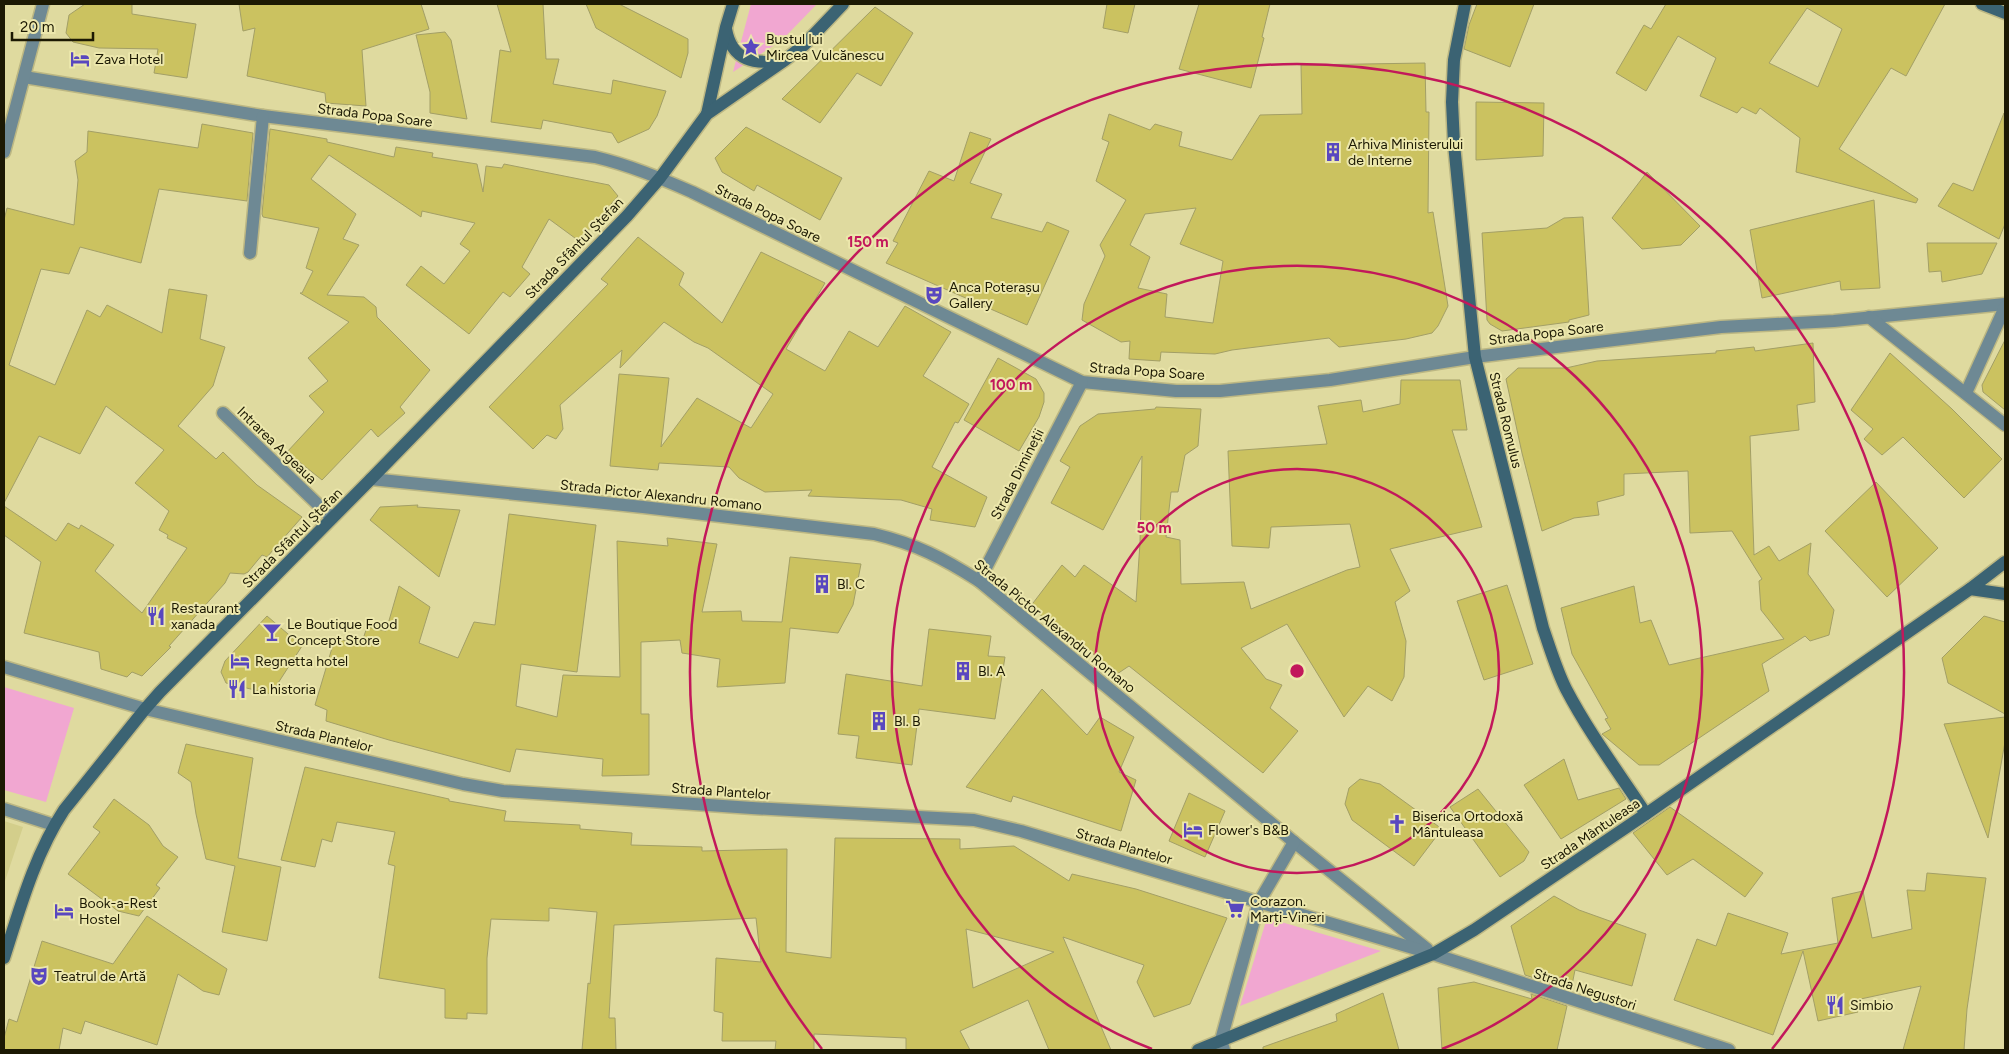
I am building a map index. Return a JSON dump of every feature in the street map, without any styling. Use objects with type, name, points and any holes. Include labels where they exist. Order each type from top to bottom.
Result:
[{"type":"street","points":[[4,152],[43,4]]},
{"type":"street","points":[[707,114],[726,27],[733,4]]},
{"type":"street","points":[[707,114],[804,45],[843,4]]},
{"type":"street","name":"Strada Romulus","points":[[1465,4],[1454,60],[1452,102],[1454,144],[1474,357],[1543,628],[1554,660],[1566,688],[1588,728],[1646,814]]},
{"type":"street","points":[[1982,4],[2005,14]]},
{"type":"street","points":[[726,27],[728,41],[746,60],[764,63],[785,60]]},
{"type":"street","name":"Strada Popa Soare","points":[[24,77],[262,116],[595,157],[633,166],[1082,382],[1151,389],[1220,390],[1330,380],[1474,357],[1721,327],[2005,305],[1966,393]]},
{"type":"street","name":"Strada Sfântul Ștefan","points":[[4,958],[26,893],[54,825],[144,709],[371,480],[610,233],[660,178],[707,114]]},
{"type":"street","points":[[250,253],[262,116]]},
{"type":"street","points":[[1869,317],[2005,425]]},
{"type":"street","name":"Strada Dimineții","points":[[979,580],[1082,382]]},
{"type":"street","name":"Intrarea Argeaua","points":[[223,414],[332,518]]},
{"type":"street","name":"Strada Pictor Alexandru Romano","points":[[371,480],[643,507],[874,534],[905,542],[929,552],[979,580],[1294,842],[1433,954]]},
{"type":"street","name":"Strada Mântuleasa","points":[[1198,1050],[1222,1045],[1433,954],[1474,930],[1646,814],[1970,589],[2005,562]]},
{"type":"street","points":[[1970,589],[2005,594]]},
{"type":"street","name":"Strada Plantelor","points":[[4,666],[144,709],[463,784],[503,791],[752,808],[974,820],[1021,832],[1433,954]]},
{"type":"street","points":[[4,809],[54,825]]},
{"type":"street","points":[[1222,1045],[1259,902],[1294,842]]},
{"type":"street","name":"Strada Negustori","points":[[1433,954],[1729,1050]]},
{"type":"shaded area","points":[[751,4],[817,4],[782,40],[733,72]]},
{"type":"shaded area","points":[[4,687],[74,708],[46,802],[4,790]]},
{"type":"shaded area","points":[[4,821],[23,827],[4,884]]},
{"type":"shaded area","points":[[1267,918],[1381,951],[1240,1006]]},
{"type":"building","points":[[85,4],[132,4],[132,14],[196,24],[187,78],[154,73],[158,49],[99,48],[73,42],[66,33],[69,15]]},
{"type":"building","points":[[239,4],[421,4],[429,29],[362,50],[366,106],[326,103],[325,93],[247,76],[255,28],[243,31]]},
{"type":"building","points":[[497,4],[543,4],[546,59],[559,59],[553,84],[611,94],[613,80],[666,91],[657,116],[649,129],[618,143],[612,133],[543,120],[541,129],[491,122],[500,50],[511,52]]},
{"type":"building","points":[[586,4],[619,4],[688,39],[688,53],[681,78],[596,28]]},
{"type":"building","points":[[1107,4],[1135,4],[1128,33],[1103,28]]},
{"type":"building","points":[[1199,4],[1270,4],[1262,37],[1264,38],[1251,88],[1179,69]]},
{"type":"building","points":[[1477,4],[1534,4],[1510,67],[1464,49],[1469,25]]},
{"type":"building","points":[[1666,4],[1945,4],[1906,76],[1891,68],[1839,149],[1918,199],[1916,203],[1796,172],[1800,138],[1760,108],[1756,114],[1742,107],[1737,113],[1700,96],[1716,58],[1678,36],[1646,91],[1616,73],[1644,25],[1651,29]],"holes":[[[1807,8],[1842,29],[1818,87],[1769,63]]]},
{"type":"building","points":[[875,7],[913,33],[881,86],[857,73],[820,123],[782,99]]},
{"type":"building","points":[[445,32],[451,40],[467,119],[430,113],[430,92],[416,35]]},
{"type":"building","points":[[1425,63],[1426,112],[1429,112],[1428,213],[1433,212],[1448,306],[1438,326],[1432,333],[1406,339],[1339,347],[1329,338],[1232,350],[1215,354],[1161,352],[1160,361],[1129,359],[1130,341],[1121,342],[1082,320],[1084,304],[1105,256],[1100,245],[1126,200],[1096,181],[1109,142],[1102,139],[1109,114],[1150,130],[1155,124],[1182,132],[1179,146],[1232,160],[1260,115],[1302,114],[1301,65]],"holes":[[[1196,208],[1180,244],[1223,261],[1213,323],[1165,317],[1167,294],[1138,288],[1150,257],[1130,245],[1145,214]]]},
{"type":"building","points":[[1476,102],[1544,103],[1543,156],[1476,160]]},
{"type":"building","points":[[2004,113],[2005,224],[1999,239],[1938,206],[1953,183],[1973,191]]},
{"type":"building","points":[[202,124],[253,133],[247,201],[159,189],[141,263],[80,247],[69,274],[41,269],[9,365],[55,385],[87,310],[100,317],[107,305],[162,333],[169,289],[207,295],[200,339],[225,347],[213,386],[178,426],[216,459],[223,452],[257,485],[302,517],[267,557],[262,555],[248,572],[244,574],[230,573],[225,583],[169,646],[171,647],[142,676],[132,672],[127,677],[101,669],[99,652],[24,633],[41,562],[4,535],[4,506],[56,541],[68,523],[79,529],[81,525],[114,545],[95,571],[142,613],[187,548],[167,538],[168,535],[159,530],[169,511],[135,483],[164,450],[106,406],[80,454],[39,436],[4,503],[4,220],[7,208],[74,225],[78,180],[75,161],[87,152],[88,131],[198,148]]},
{"type":"building","points":[[746,127],[842,178],[820,220],[757,185],[754,191],[722,172],[715,158]]},
{"type":"building","points":[[270,129],[327,139],[327,142],[394,157],[396,147],[433,153],[432,157],[477,164],[483,192],[486,166],[502,168],[504,164],[609,185],[618,196],[579,241],[549,219],[522,267],[530,274],[510,297],[503,292],[469,334],[406,285],[421,266],[444,284],[470,251],[460,244],[475,223],[422,211],[421,217],[329,155],[311,179],[356,214],[343,239],[359,245],[327,295],[364,297],[376,307],[377,317],[430,370],[400,407],[405,413],[378,437],[371,429],[322,480],[287,452],[324,412],[309,396],[328,381],[308,358],[349,322],[300,293],[302,293],[313,271],[306,268],[319,228],[263,217]]},
{"type":"building","points":[[970,132],[991,139],[970,183],[1002,194],[991,218],[1042,232],[1047,222],[1069,231],[1027,325],[886,263],[898,243],[893,241],[929,171],[954,181]]},
{"type":"building","points":[[1647,172],[1700,226],[1681,245],[1642,249],[1612,218]]},
{"type":"building","points":[[1874,200],[1880,288],[1841,290],[1840,281],[1762,298],[1750,230]]},
{"type":"building","points":[[1583,217],[1589,315],[1569,320],[1569,322],[1502,331],[1490,324],[1487,320],[1482,233],[1547,228],[1564,218]]},
{"type":"building","points":[[638,237],[684,273],[679,285],[722,323],[761,252],[825,283],[786,349],[825,371],[849,331],[878,347],[905,306],[951,332],[923,376],[969,404],[958,423],[955,422],[932,467],[987,497],[975,527],[930,520],[932,509],[901,500],[808,496],[812,490],[765,492],[739,478],[729,467],[659,463],[658,470],[610,466],[619,374],[669,378],[661,447],[697,398],[751,428],[773,394],[708,348],[694,342],[664,322],[620,368],[622,350],[560,405],[563,429],[556,439],[547,435],[533,449],[489,407],[608,284],[601,279]]},
{"type":"building","points":[[1927,243],[1997,243],[1982,274],[1942,282],[1941,271],[1929,272]]},
{"type":"building","points":[[2005,340],[2005,410],[1983,392],[1982,385]]},
{"type":"building","points":[[1813,343],[1815,402],[1797,405],[1799,430],[1750,436],[1754,555],[1769,546],[1779,561],[1811,543],[1808,574],[1834,610],[1829,635],[1810,641],[1805,636],[1762,664],[1769,691],[1659,765],[1639,765],[1602,734],[1611,729],[1605,719],[1608,718],[1572,654],[1561,608],[1634,586],[1640,623],[1651,620],[1669,665],[1784,639],[1761,610],[1759,581],[1762,579],[1732,531],[1690,533],[1688,471],[1624,474],[1624,495],[1597,502],[1599,515],[1574,518],[1542,531],[1506,379],[1518,368],[1566,368],[1597,361],[1716,353],[1716,351],[1754,347],[1755,351]]},
{"type":"building","points":[[1890,353],[1952,409],[2002,459],[1964,498],[1903,437],[1882,455],[1864,439],[1873,429],[1851,410]]},
{"type":"building","points":[[998,358],[1036,379],[1044,393],[1044,402],[1039,417],[1019,451],[964,420]]},
{"type":"building","points":[[1401,380],[1460,380],[1467,430],[1452,430],[1482,527],[1390,549],[1410,591],[1395,602],[1406,641],[1404,677],[1392,701],[1368,686],[1344,717],[1287,624],[1241,648],[1266,679],[1282,685],[1270,708],[1298,731],[1263,773],[1129,666],[1117,674],[1073,637],[1069,637],[1030,607],[1062,565],[1075,577],[1084,565],[1136,602],[1140,543],[1142,456],[1103,530],[1051,503],[1070,467],[1060,461],[1080,426],[1098,414],[1155,409],[1156,407],[1201,409],[1198,446],[1185,455],[1178,492],[1171,492],[1166,537],[1180,540],[1181,584],[1244,582],[1251,609],[1347,570],[1360,567],[1350,524],[1271,527],[1269,548],[1232,546],[1228,451],[1327,444],[1318,406],[1361,400],[1363,412],[1400,404]]},
{"type":"building","points":[[1876,482],[1938,548],[1887,597],[1825,531]]},
{"type":"building","points":[[418,505],[417,507],[460,510],[439,577],[370,520],[380,507]]},
{"type":"building","points":[[509,514],[596,525],[577,672],[521,664],[516,706],[557,717],[563,675],[620,677],[617,541],[668,546],[667,538],[717,544],[702,612],[741,611],[742,621],[782,622],[790,557],[861,564],[853,605],[838,633],[790,628],[785,683],[717,687],[720,659],[682,653],[680,640],[641,642],[641,714],[649,714],[649,775],[602,776],[603,759],[516,749],[510,772],[326,721],[327,710],[315,705],[335,638],[361,645],[367,627],[386,631],[399,586],[430,607],[419,643],[458,658],[474,622],[495,625]]},
{"type":"building","points":[[1507,585],[1533,664],[1484,680],[1457,601]]},
{"type":"building","points":[[267,616],[302,646],[271,694],[226,683],[221,672],[225,661]]},
{"type":"building","points":[[1984,616],[2005,622],[2005,714],[1948,683],[1942,658]]},
{"type":"building","points":[[929,629],[991,636],[988,656],[1005,657],[995,719],[919,709],[912,765],[856,758],[859,736],[838,734],[846,674],[922,686]]},
{"type":"building","points":[[1042,689],[1087,735],[1100,717],[1134,737],[1119,772],[1136,780],[1121,831],[1013,796],[1011,802],[966,787]]},
{"type":"building","points":[[2005,717],[2005,742],[1988,838],[1944,724]]},
{"type":"building","points":[[186,744],[253,758],[238,858],[281,867],[267,941],[222,932],[235,866],[206,859],[191,782],[178,773]]},
{"type":"building","points":[[1564,759],[1578,800],[1619,788],[1626,799],[1561,839],[1524,785]]},
{"type":"building","points":[[305,767],[449,799],[449,801],[506,811],[504,821],[580,825],[580,829],[632,833],[631,845],[702,847],[702,851],[787,849],[786,952],[831,958],[835,838],[960,839],[960,849],[1014,846],[1069,881],[1072,874],[1136,889],[1227,918],[1190,1004],[1154,1017],[1137,982],[1144,965],[1063,937],[1111,1050],[1049,1050],[1028,1000],[960,1031],[970,1050],[906,1050],[906,1038],[814,1034],[814,1050],[775,1050],[776,1041],[722,1041],[723,1013],[714,1011],[716,958],[761,962],[756,918],[614,925],[609,1018],[615,1018],[616,1050],[582,1050],[597,912],[549,908],[549,921],[491,919],[487,958],[487,1014],[467,1013],[467,1019],[445,1018],[445,989],[379,978],[395,866],[388,864],[395,832],[337,822],[332,842],[322,839],[315,867],[281,860]],"holes":[[[966,929],[1054,952],[973,988]]]},
{"type":"building","name":"Biserica Ortodoxă Mântuleasa","points":[[1360,779],[1380,784],[1442,829],[1414,866],[1352,820],[1345,804],[1349,788]]},
{"type":"building","points":[[1478,789],[1529,852],[1524,861],[1500,877],[1450,807]]},
{"type":"building","points":[[1189,793],[1225,811],[1205,857],[1169,841]]},
{"type":"building","points":[[114,799],[149,825],[163,846],[178,857],[156,885],[160,888],[139,916],[118,911],[68,874],[100,832],[93,827]]},
{"type":"building","points":[[1670,807],[1763,873],[1745,897],[1693,859],[1667,875],[1633,833]]},
{"type":"building","points":[[1927,873],[1986,878],[1967,1009],[1964,1050],[1903,1050],[1921,986],[1856,1000],[1858,1012],[1818,1021],[1803,951],[1773,1035],[1674,1000],[1697,939],[1716,946],[1728,913],[1788,933],[1781,954],[1838,943],[1832,898],[1863,891],[1872,938],[1912,929],[1907,890],[1925,891]]},
{"type":"building","points":[[1554,896],[1579,910],[1646,934],[1632,986],[1575,970],[1571,990],[1525,975],[1511,926]]},
{"type":"building","points":[[147,916],[227,969],[219,995],[203,991],[178,974],[157,1045],[85,1021],[81,1034],[63,1028],[59,1050],[4,1050],[4,1038],[9,1019],[17,1022],[42,941],[113,964]]},
{"type":"building","points":[[1474,982],[1532,999],[1531,994],[1567,1006],[1557,1050],[1442,1050],[1438,988]]},
{"type":"building","points":[[1383,993],[1399,1050],[1263,1050],[1263,1047],[1337,1021],[1336,1014]]},
{"type":"place","name":"Bustul lui Mircea Vulcănescu","points":[[751,47]]},
{"type":"place","name":"Zava Hotel","points":[[80,59]]},
{"type":"place","name":"Arhiva Ministerului de Interne","points":[[1333,152]]},
{"type":"place","name":"Anca Poterașu Gallery","points":[[934,295]]},
{"type":"place","name":"Bl. C","points":[[822,584]]},
{"type":"place","name":"Restaurant xanada","points":[[156,616]]},
{"type":"place","name":"Le Boutique Food Concept Store","points":[[272,632]]},
{"type":"place","name":"Regnetta hotel","points":[[240,661]]},
{"type":"place","name":"Bl. A","points":[[963,671]]},
{"type":"place","name":"La historia","points":[[237,689]]},
{"type":"place","name":"Bl. B","points":[[879,721]]},
{"type":"place","name":"Biserica Ortodoxă Mântuleasa","points":[[1397,824]]},
{"type":"place","name":"Flower's B&B","points":[[1193,830]]},
{"type":"place","name":"Corazon. Marți-Vineri","points":[[1235,909]]},
{"type":"place","name":"Book-a-Rest Hostel","points":[[64,911]]},
{"type":"place","name":"Teatrul de Artă","points":[[39,976]]},
{"type":"place","name":"Simbio","points":[[1835,1005]]}]
